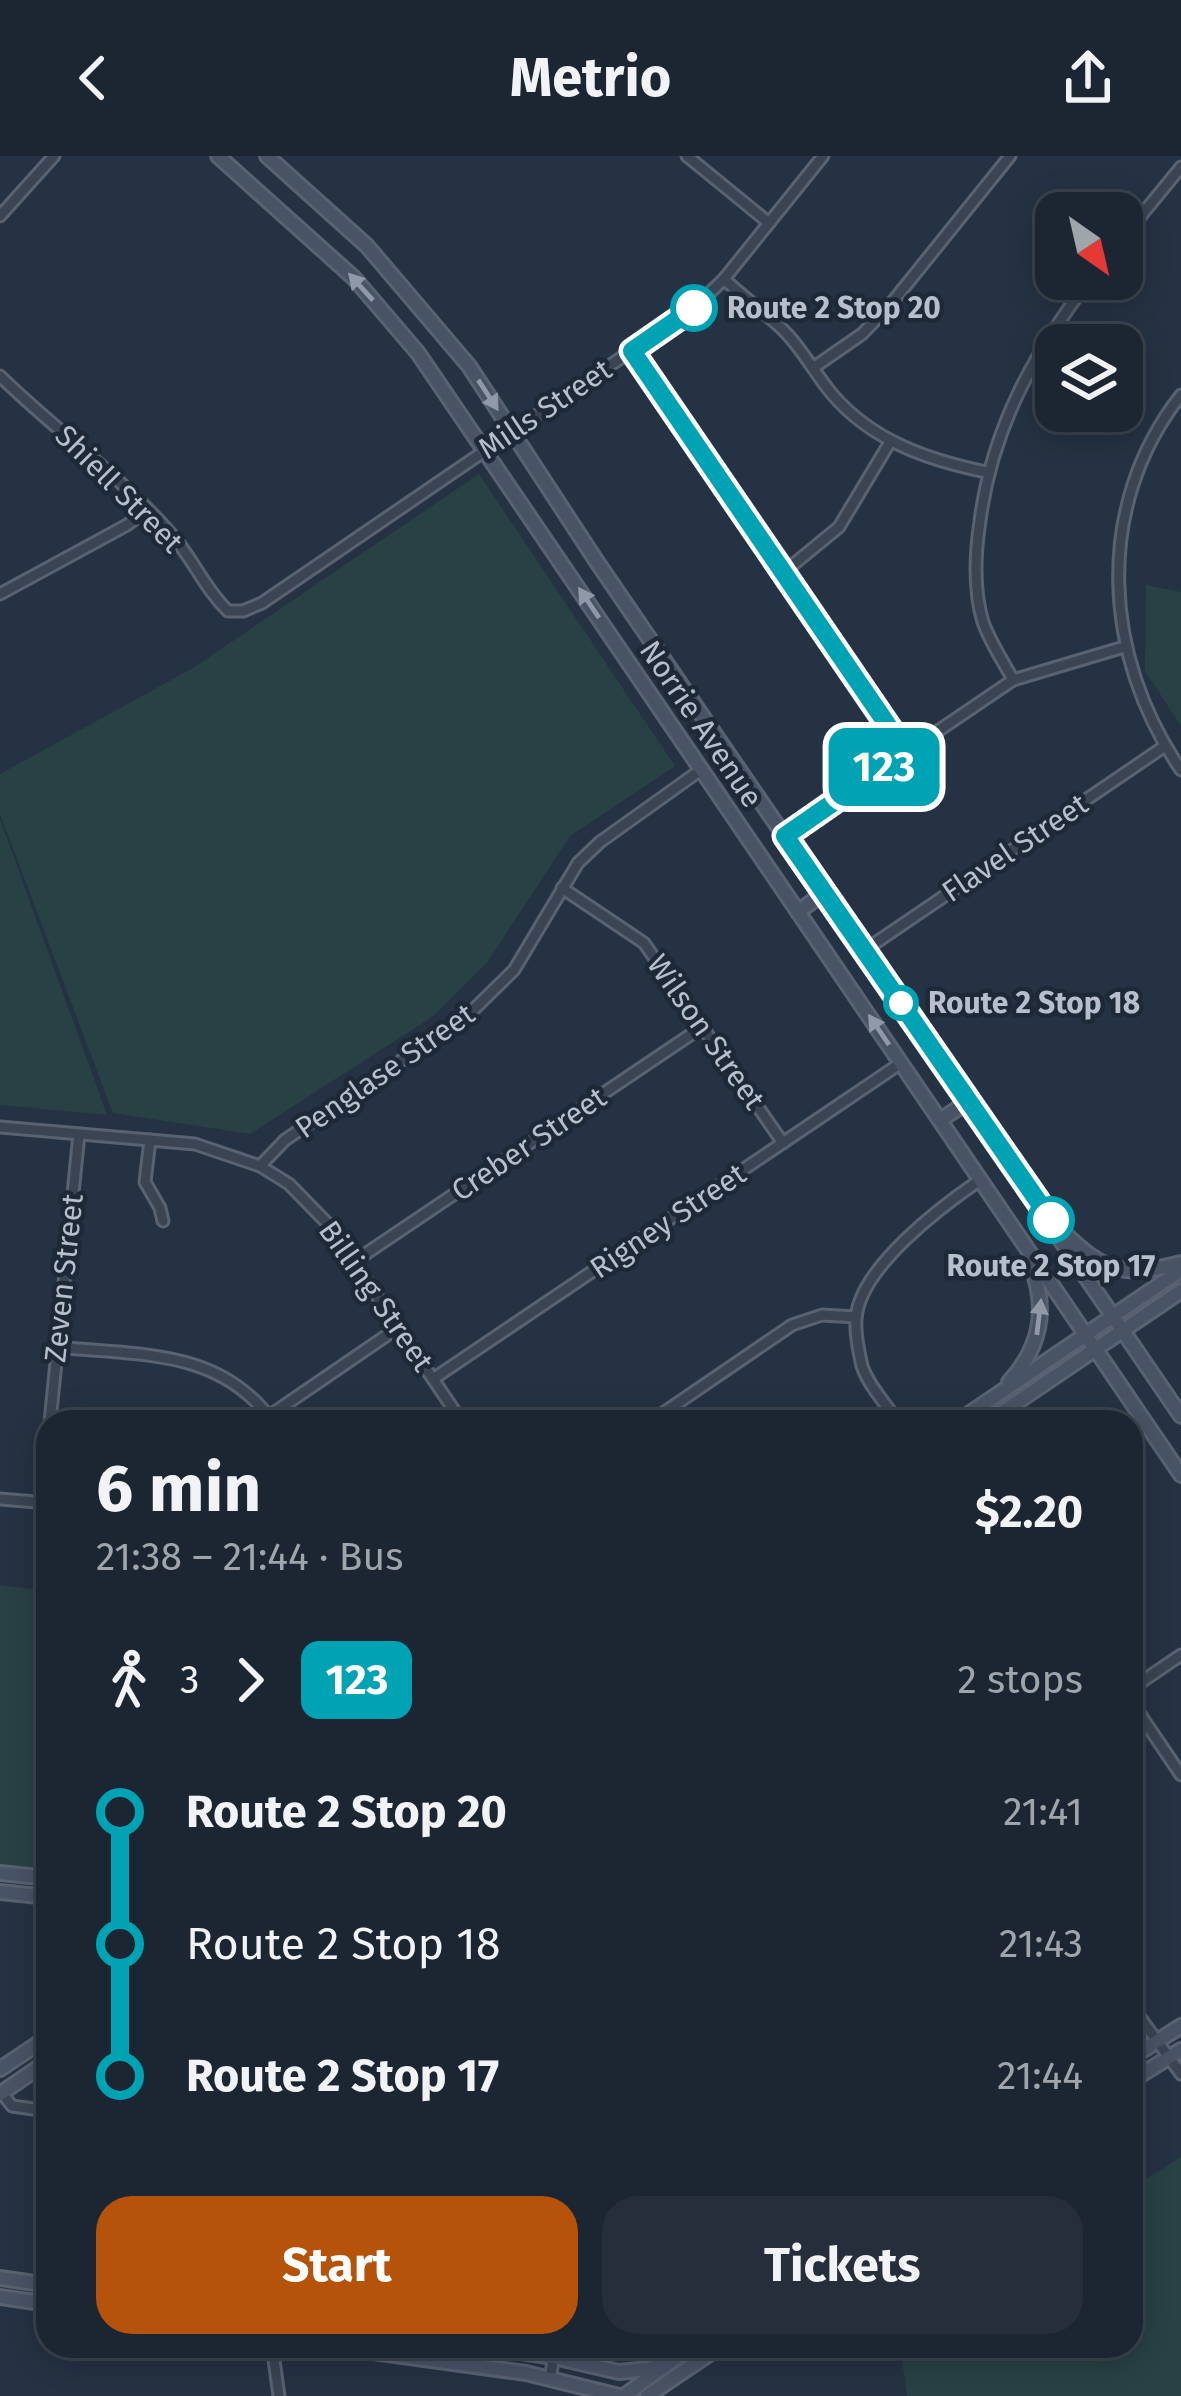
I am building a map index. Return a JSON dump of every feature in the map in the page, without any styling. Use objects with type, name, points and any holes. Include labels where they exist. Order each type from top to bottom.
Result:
[{"type":"main road","name":"Norrie Avenue","points":[[218,156],[354,278],[418,352],[1137,1410]]},
{"type":"main road","name":"Norrie Avenue","points":[[267,156],[367,246],[469,366],[1181,1416]]},
{"type":"main road","points":[[283,212],[304,189]]},
{"type":"main road","points":[[683,740],[708,723]]},
{"type":"main road","points":[[798,911],[825,892]]},
{"type":"main road","points":[[940,1120],[968,1102]]},
{"type":"main road","points":[[1039,1208],[1104,1266],[1142,1272],[1181,1267]]},
{"type":"main road","points":[[996,1396],[1018,1372],[1040,1330],[1041,1296],[1015,1230]]},
{"type":"main road","points":[[975,1410],[1181,1267]]},
{"type":"main road","points":[[1006,1410],[1181,1291]]},
{"type":"main road","name":"Norrie Avenue","points":[[1143,1419],[1181,1475]]},
{"type":"main road","points":[[0,1874],[36,1877]]},
{"type":"main road","points":[[0,1892],[36,1896]]},
{"type":"main road","points":[[1143,2050],[1181,2026]]},
{"type":"main road","points":[[0,2069],[36,2045]]},
{"type":"main road","points":[[1143,2073],[1175,2053]]},
{"type":"main road","points":[[1,2093],[36,2069]]},
{"type":"main road","points":[[0,2278],[36,2283]]},
{"type":"main road","points":[[0,2297],[36,2303]]},
{"type":"main road","points":[[412,2358],[550,2378],[622,2396],[677,2358]]},
{"type":"main road","points":[[576,2358],[619,2372],[674,2360]]},
{"type":"main road","points":[[647,2396],[703,2358]]},
{"type":"main road","points":[[600,2366],[623,2388],[622,2396]]},
{"type":"street","points":[[0,216],[54,156]]},
{"type":"street","points":[[687,156],[769,223]]},
{"type":"street","name":"Mills Street","points":[[228,611],[244,611],[262,603],[694,308],[724,279],[823,156]]},
{"type":"street","points":[[813,368],[862,334],[890,305],[1010,156]]},
{"type":"street","points":[[1143,213],[1181,167]]},
{"type":"street","points":[[724,279],[791,338],[848,412],[890,442],[944,464],[986,472]]},
{"type":"street","points":[[1012,680],[984,625],[976,589],[976,546],[986,472],[1009,408],[1036,355],[1075,300]]},
{"type":"street","points":[[632,351],[906,752]]},
{"type":"street","name":"Shiell Street","points":[[0,376],[173,536],[228,611]]},
{"type":"street","points":[[1181,395],[1137,471],[1124,516],[1117,573],[1124,647],[1145,710],[1181,770]]},
{"type":"street","points":[[784,573],[838,527],[890,442]]},
{"type":"street","points":[[0,594],[147,510]]},
{"type":"street","points":[[785,836],[1012,680],[1124,647]]},
{"type":"street","name":"Flavel Street","points":[[865,950],[1165,746]]},
{"type":"street","name":"Penglase Street","points":[[260,1166],[286,1141],[494,993],[514,970],[578,863],[702,769]]},
{"type":"street","name":"Wilson Street","points":[[562,888],[644,943],[783,1144]]},
{"type":"street","name":"Creber Street","points":[[356,1262],[702,1027]]},
{"type":"street","name":"Rigney Street","points":[[434,1379],[902,1063]]},
{"type":"street","name":"Billing Street","points":[[0,1126],[195,1144],[260,1166],[305,1198],[356,1262],[454,1410]]},
{"type":"street","name":"Zeven Street","points":[[51,1410],[79,1134]]},
{"type":"street","points":[[150,1140],[145,1182],[163,1221]]},
{"type":"street","points":[[890,1410],[863,1370],[856,1317],[873,1279],[929,1215],[980,1180]]},
{"type":"street","points":[[668,1410],[792,1325],[822,1315],[856,1317]]},
{"type":"street","points":[[284,1410],[399,1327]]},
{"type":"street","points":[[58,1347],[193,1362],[222,1373],[264,1410]]},
{"type":"street","points":[[0,1499],[36,1501]]},
{"type":"street","points":[[1143,1681],[1181,1655]]},
{"type":"street","points":[[1143,1719],[1181,1774]]},
{"type":"street","points":[[1143,2021],[1175,2053],[1181,2074]]},
{"type":"street","points":[[1,2093],[12,2106],[36,2109]]},
{"type":"street","points":[[274,2358],[279,2396]]},
{"type":"street","points":[[550,2378],[554,2358]]},
{"type":"green space","points":[[479,474],[675,766],[570,836],[487,963],[432,1017],[250,1134],[113,1113],[0,814],[0,774],[193,668]]},
{"type":"green space","points":[[1146,585],[1181,592],[1181,726],[1145,671]]},
{"type":"green space","points":[[0,819],[107,1115],[0,1105]]},
{"type":"green space","points":[[0,1585],[36,1590],[36,1871],[0,1867]]},
{"type":"green space","points":[[1181,2157],[1181,2396],[907,2396],[902,2358],[1143,2358],[1143,2181]]},
{"type":"bus line","name":"123","points":[[694,308],[632,351],[906,752],[785,836],[1051,1220]]},
{"type":"place","name":"Route 2 Stop 20","points":[[694,308]]},
{"type":"place","name":"Route 2 Stop 18","points":[[901,1003]]},
{"type":"place","name":"Route 2 Stop 17","points":[[1051,1220]]}]
